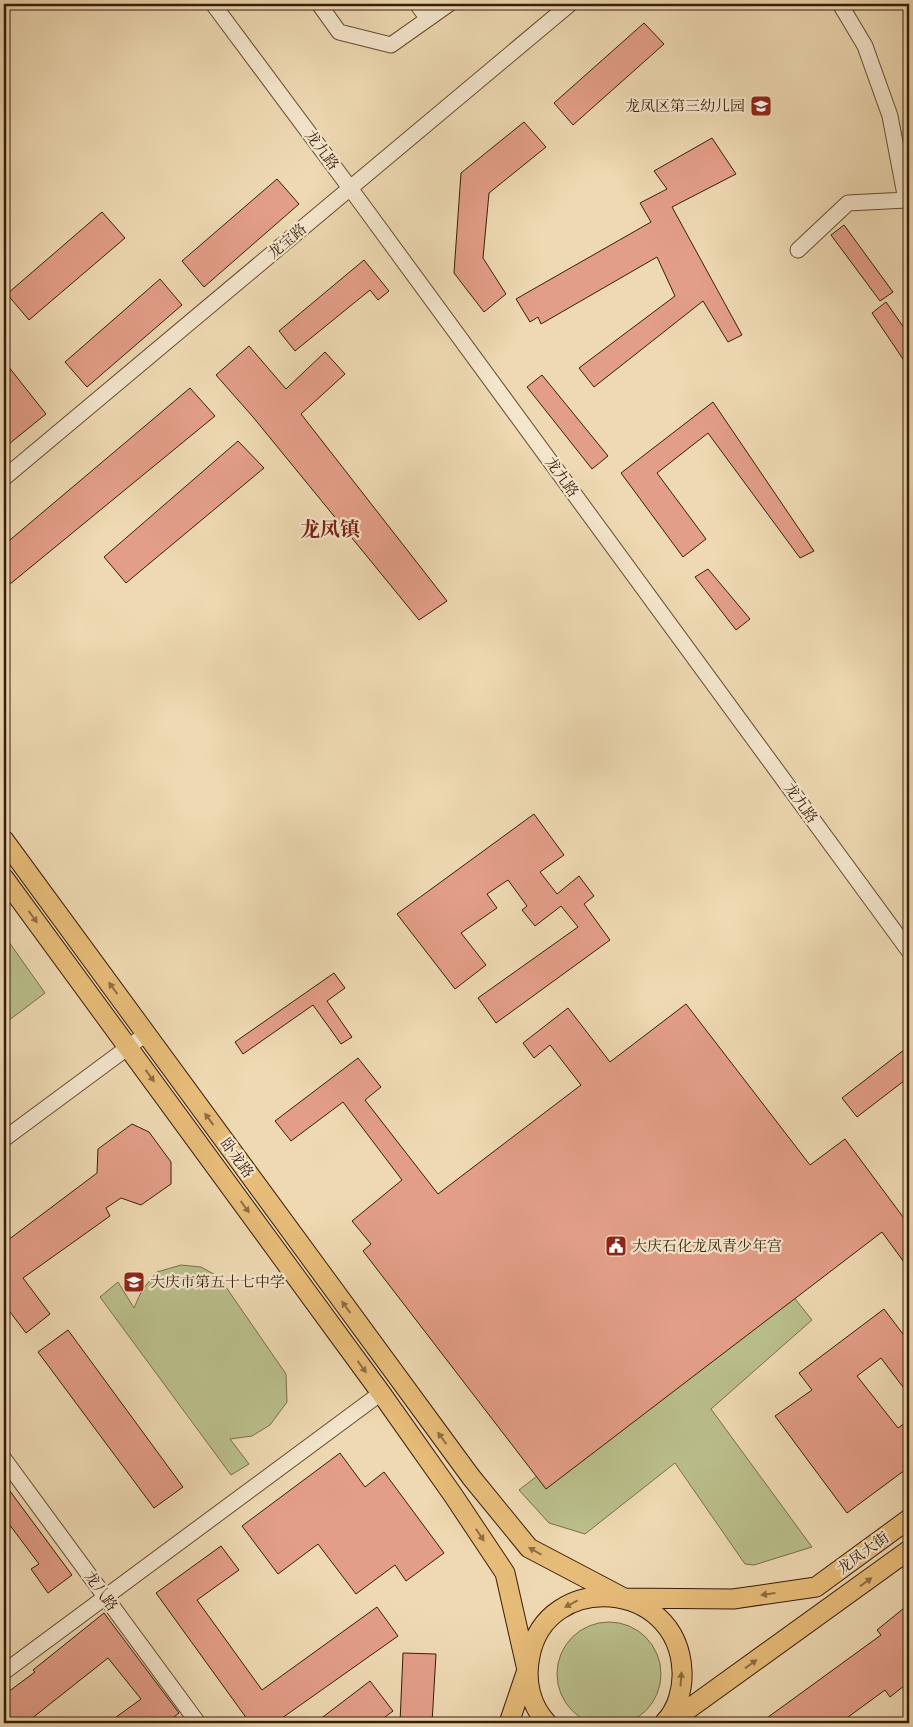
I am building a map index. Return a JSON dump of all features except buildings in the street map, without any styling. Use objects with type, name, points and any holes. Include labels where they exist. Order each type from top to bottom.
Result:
[{"type":"main road","name":"卧龙路","points":[[4,840],[471,1477],[529,1548],[645,1607],[662,1620],[674,1638],[682,1659],[682,1681],[678,1702],[664,1723]]},
{"type":"main road","name":"卧龙路","points":[[4,878],[381,1393],[453,1494],[505,1573],[527,1670],[530,1695],[541,1717],[547,1723]]},
{"type":"main road","name":"龙凤大街","points":[[624,1598],[733,1599],[816,1587],[909,1519]]},
{"type":"main road","name":"龙凤大街","points":[[669,1723],[909,1550]]},
{"type":"main road","points":[[509,1723],[527,1670],[532,1648],[542,1627],[558,1611],[579,1600],[602,1596],[624,1598]]},
{"type":"street","name":"龙九路","points":[[213,4],[909,951]]},
{"type":"street","points":[[319,4],[339,32],[391,45],[449,4]]},
{"type":"street","points":[[417,4],[428,19]]},
{"type":"street","name":"龙宝路","points":[[4,478],[570,4]]},
{"type":"street","points":[[798,250],[848,203],[906,200],[890,116],[865,46],[840,4]]},
{"type":"street","points":[[4,1139],[146,1034]]},
{"type":"street","points":[[4,1672],[381,1393]]},
{"type":"street","name":"龙八路","points":[[4,1459],[198,1723]]},
{"type":"green space","points":[[4,935],[45,993],[4,1024]]},
{"type":"green space","points":[[181,1265],[201,1267],[219,1277],[286,1374],[287,1402],[270,1425],[252,1436],[230,1439],[249,1464],[231,1475],[100,1297],[118,1282],[134,1308],[142,1290],[157,1272]]},
{"type":"green space","points":[[784,1285],[812,1320],[711,1409],[812,1547],[754,1565],[745,1564],[675,1463],[585,1534],[549,1523],[519,1490]]},
{"type":"green space","points":[[609,1622],[629,1626],[646,1637],[657,1654],[661,1674],[657,1694],[646,1711],[629,1722],[609,1726],[589,1722],[572,1711],[561,1694],[557,1674],[561,1654],[572,1637],[589,1626]]},
{"type":"place","name":"龙凤区第三幼儿园","points":[[761,106]]},
{"type":"place","name":"大庆石化龙凤青少年宫","points":[[616,1246]]},
{"type":"place","name":"大庆市第五十七中学","points":[[134,1282]]},
{"type":"district","name":"龙凤镇","points":[[330,529]]}]
